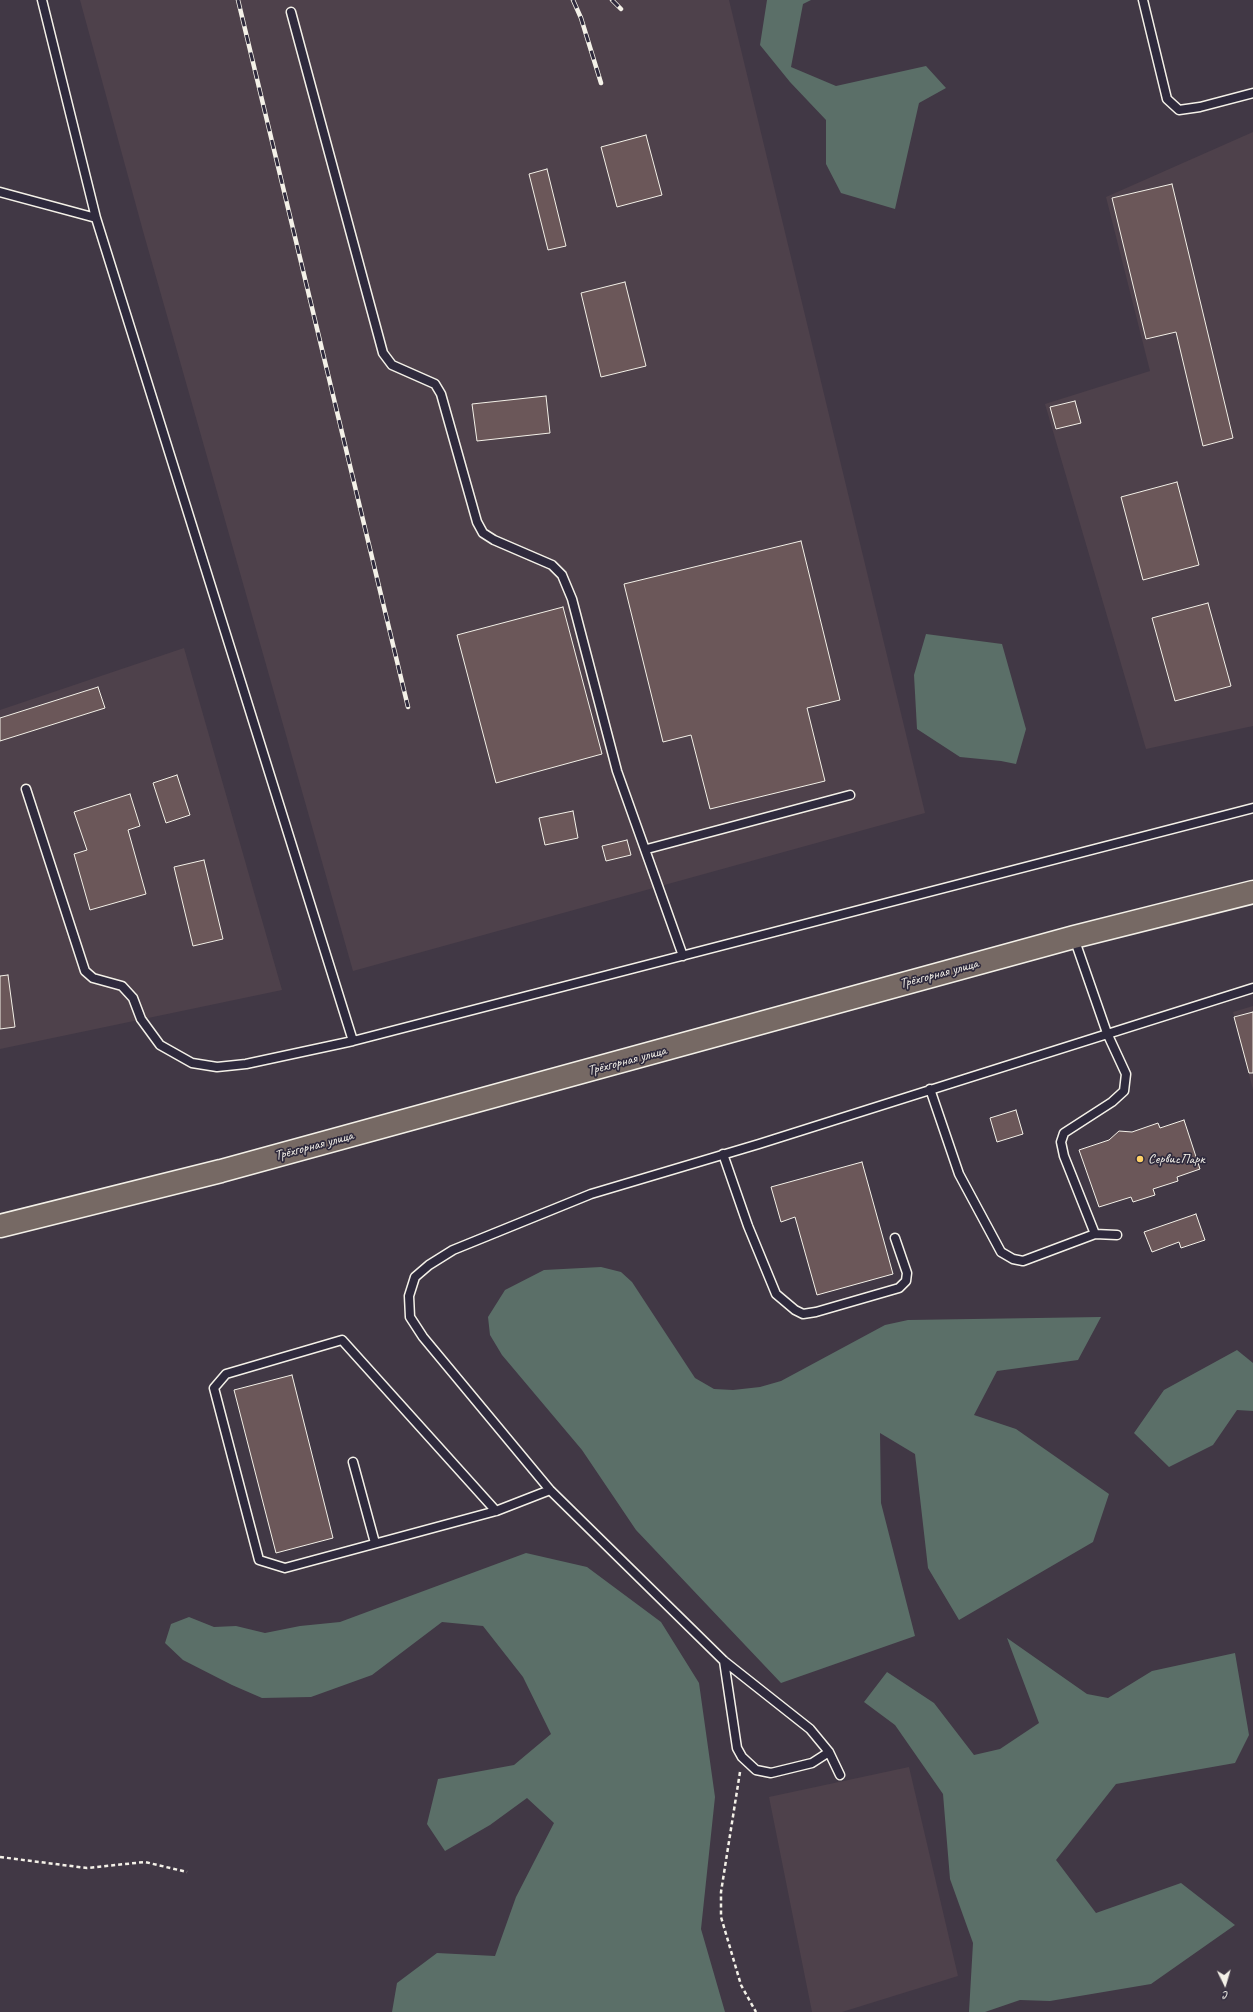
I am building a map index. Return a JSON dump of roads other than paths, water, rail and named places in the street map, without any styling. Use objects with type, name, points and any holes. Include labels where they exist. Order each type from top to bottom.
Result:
[{"type":"highway","name":"Трёхгорная улица","points":[[0,1226],[221,1171],[384,1128],[1074,937],[1253,892]]},
{"type":"lane","points":[[42,0],[96,218],[353,1041]]},
{"type":"lane","points":[[1143,0],[1166,99],[1179,110],[1200,107],[1253,93]]},
{"type":"lane","points":[[292,12],[383,353],[392,365],[435,384],[441,394],[477,522],[483,533],[494,540],[552,565],[562,575],[572,599],[617,771],[683,956]]},
{"type":"lane","points":[[0,192],[96,218]]},
{"type":"lane","points":[[26,789],[85,971],[93,978],[122,986],[133,998],[141,1020],[160,1045],[192,1063],[217,1067],[246,1064],[353,1041],[1253,808]]},
{"type":"lane","points":[[646,849],[850,795]]},
{"type":"lane","points":[[1074,937],[1107,1033],[1126,1074],[1124,1091],[1112,1102],[1064,1133],[1062,1142],[1064,1156],[1095,1234]]},
{"type":"lane","points":[[840,1775],[829,1752],[810,1729],[724,1661],[550,1490],[423,1337],[414,1324],[410,1317],[408,1296],[414,1277],[452,1250],[584,1197],[1253,988]]},
{"type":"lane","points":[[930,1089],[959,1174],[1001,1252],[1013,1259],[1023,1261],[1095,1234],[1117,1235]]},
{"type":"lane","points":[[723,1154],[748,1226],[776,1294],[795,1310],[803,1314],[816,1312],[899,1288],[906,1281],[907,1274],[895,1238]]},
{"type":"lane","points":[[496,1510],[342,1340],[226,1374],[214,1388],[259,1560],[285,1568],[496,1510],[550,1490]]},
{"type":"lane","points":[[353,1462],[375,1543]]},
{"type":"lane","points":[[724,1661],[738,1748],[742,1757],[756,1770],[771,1773],[812,1763],[829,1752]]},
{"type":"railway","points":[[238,0],[408,707]]},
{"type":"railway","points":[[573,0],[581,18],[601,83]]},
{"type":"railway","points":[[612,0],[621,9]]},
{"type":"place","name":"СервисПарк","points":[[1140,1159]]}]
